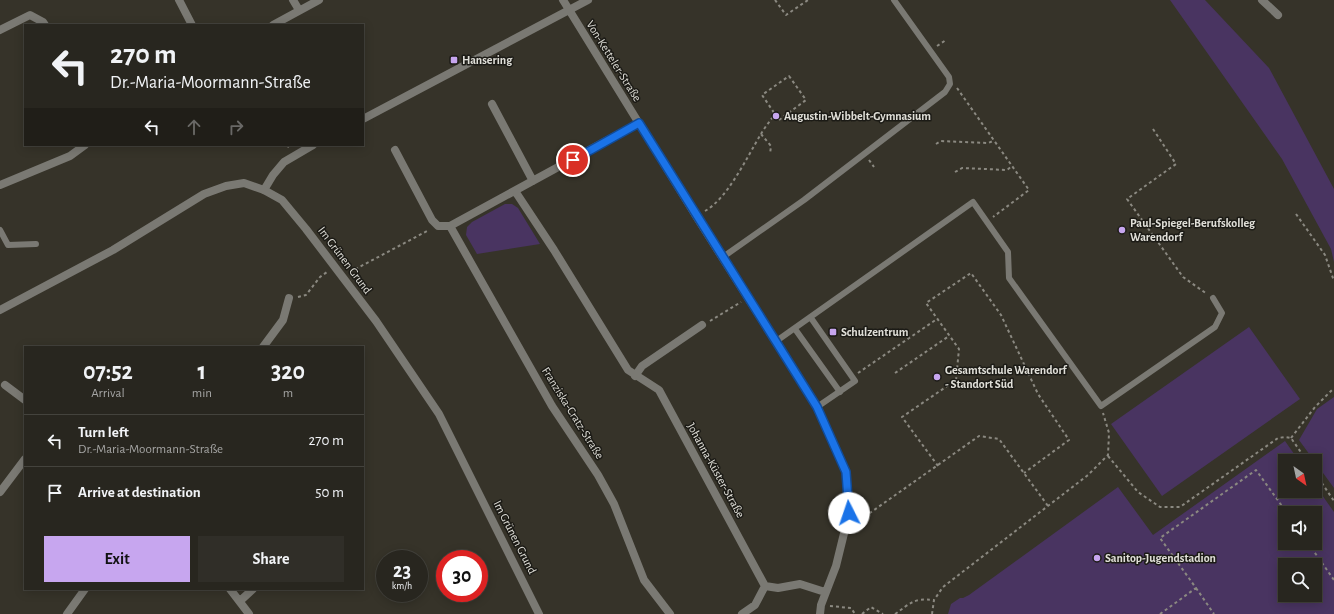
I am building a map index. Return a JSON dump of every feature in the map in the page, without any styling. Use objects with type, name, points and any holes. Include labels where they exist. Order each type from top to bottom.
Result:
[{"type":"street","points":[[179,0],[191,24]]},
{"type":"street","points":[[294,0],[299,10]]},
{"type":"street","points":[[275,24],[319,0]]},
{"type":"street","points":[[563,0],[569,10]]},
{"type":"street","points":[[364,118],[588,0]]},
{"type":"street","points":[[1262,0],[1278,15]]},
{"type":"street","name":"Von-Ketteler-Straße","points":[[569,10],[696,216],[817,407],[846,472],[849,513],[836,566],[825,592],[820,614]]},
{"type":"street","points":[[0,30],[30,15],[44,24]]},
{"type":"street","points":[[492,104],[533,181]]},
{"type":"street","points":[[395,150],[432,220],[438,226],[450,226],[639,123]]},
{"type":"street","points":[[0,186],[70,156],[84,146]]},
{"type":"street","points":[[264,190],[284,162],[311,146]]},
{"type":"street","name":"Im Grünen Grund","points":[[0,310],[113,250],[204,194],[226,186],[244,183],[264,190],[282,200],[335,266],[376,321],[439,414],[539,614]]},
{"type":"street","name":"Johanna-Küster-Straße","points":[[515,191],[554,250],[628,370],[635,376],[659,390],[765,586]]},
{"type":"street","name":"Franziska-Cratz-Straße","points":[[450,226],[552,406],[601,481],[614,504],[644,580],[670,614]]},
{"type":"street","points":[[264,346],[283,320],[289,298]]},
{"type":"street","points":[[635,376],[642,366],[702,325]]},
{"type":"street","points":[[5,385],[24,399]]},
{"type":"street","points":[[0,492],[24,460]]},
{"type":"street","points":[[742,614],[755,605],[765,586],[778,588],[800,584],[825,592]]},
{"type":"street","points":[[67,614],[84,590]]},
{"type":"street","points":[[231,590],[249,614]]},
{"type":"street","points":[[240,601],[252,590]]},
{"type":"lane","points":[[723,257],[804,200],[945,92],[950,84],[949,78],[894,0]]},
{"type":"lane","points":[[775,342],[973,202],[1008,252],[1009,278],[1101,406],[1216,327],[1222,313],[1213,298]]},
{"type":"lane","points":[[0,230],[8,245],[36,244]]},
{"type":"lane","points":[[811,318],[855,381],[817,407]]},
{"type":"lane","points":[[795,329],[840,392]]},
{"type":"path","points":[[775,0],[786,16],[808,0]]},
{"type":"path","points":[[790,76],[806,100],[778,120],[775,114],[762,95],[790,76]]},
{"type":"path","points":[[950,84],[956,87],[1029,190],[988,222]]},
{"type":"path","points":[[696,216],[711,208],[733,181],[761,134],[775,114]]},
{"type":"path","points":[[1153,129],[1176,164],[1127,199],[1183,277],[1213,298]]},
{"type":"path","points":[[761,134],[771,146],[770,154]]},
{"type":"path","points":[[936,144],[941,141],[988,143],[993,140]]},
{"type":"path","points":[[955,172],[962,168],[1007,170],[1012,166]]},
{"type":"path","points":[[1296,214],[1325,255],[1334,281]]},
{"type":"path","points":[[351,273],[438,226]]},
{"type":"path","points":[[289,298],[306,296],[320,277],[335,266]]},
{"type":"path","points":[[938,466],[902,417],[956,380],[959,349],[926,303],[971,273],[1001,315],[1038,394],[1069,440],[1024,473]]},
{"type":"path","points":[[702,325],[748,298]]},
{"type":"path","points":[[852,377],[937,319]]},
{"type":"path","points":[[895,373],[949,336]]},
{"type":"path","points":[[1291,438],[1316,407],[1334,388]]},
{"type":"path","points":[[1101,406],[1109,433],[1108,456],[1138,492],[1160,507],[1180,507],[1278,438],[1291,438],[1302,454]]},
{"type":"path","points":[[849,513],[867,516],[979,436],[999,439],[1048,506]]},
{"type":"path","points":[[932,614],[934,600],[943,587],[1088,475],[1108,456]]},
{"type":"path","points":[[1214,614],[1160,538],[1256,470],[1282,506]]},
{"type":"path","points":[[1322,483],[1334,501]]},
{"type":"path","points":[[1313,550],[1334,580]]},
{"type":"path","points":[[1160,614],[1196,588]]},
{"type":"path","points":[[895,614],[915,600],[934,600]]},
{"type":"path","points":[[821,605],[851,608],[855,614]]},
{"type":"path","points":[[862,614],[871,607],[883,614]]},
{"type":"shaded area","points":[[1170,0],[1205,0],[1269,68],[1334,189],[1334,262],[1331,249],[1282,159]]},
{"type":"shaded area","points":[[505,204],[512,204],[518,208],[540,244],[477,254],[466,235],[467,227],[472,222]]},
{"type":"shaded area","points":[[1249,327],[1300,399],[1162,496],[1111,424]]},
{"type":"shaded area","points":[[1334,397],[1334,488],[1322,472],[1322,454],[1309,454],[1299,440],[1317,409]]},
{"type":"shaded area","points":[[1285,441],[1294,454],[1278,454],[1278,498],[1322,498],[1322,495],[1334,512],[1334,614],[948,614],[951,604],[960,598],[969,595],[1118,487],[1153,535]]},
{"type":"place","name":"Hansering","points":[[454,60]]},
{"type":"place","name":"Augustin-Wibbelt-Gymnasium","points":[[776,116]]},
{"type":"place","name":"Paul-Spiegel-Berufskolleg Warendorf","points":[[1122,230]]},
{"type":"place","name":"Schulzentrum","points":[[833,332]]},
{"type":"place","name":"Gesamtschule Warendorf - Standort Süd","points":[[937,377]]},
{"type":"place","name":"Sanitop-Jugendstadion","points":[[1097,558]]},
{"type":"route","points":[[573,160],[639,123],[817,407],[846,472],[849,513]]}]
